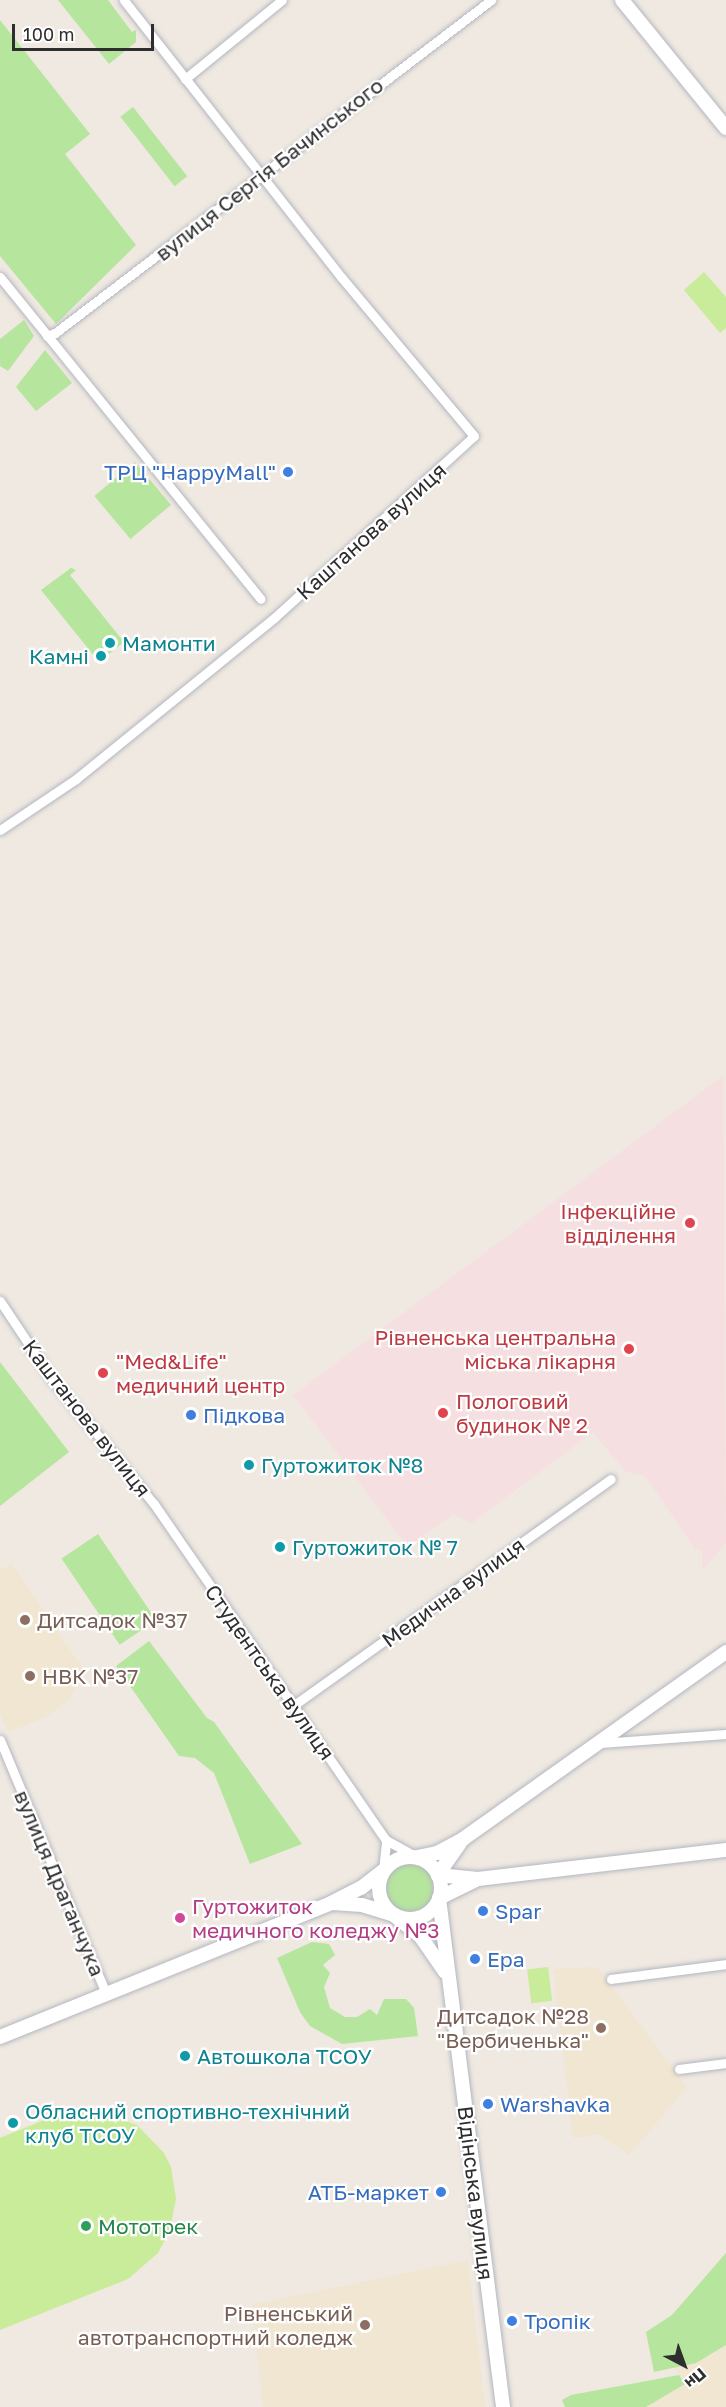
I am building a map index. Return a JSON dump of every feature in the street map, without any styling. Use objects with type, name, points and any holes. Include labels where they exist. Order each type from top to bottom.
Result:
[{"type":"main road","points":[[622,0],[726,128]]},
{"type":"main road","points":[[0,2037],[331,1903],[361,1888],[402,1857],[437,1853],[463,1839],[726,1652]]},
{"type":"main road","points":[[438,1875],[463,1839]]},
{"type":"main road","points":[[438,1875],[478,1879],[726,1850]]},
{"type":"main road","points":[[417,1857],[430,1864],[438,1875],[439,1898]]},
{"type":"main road","points":[[383,1871],[379,1880],[381,1900],[394,1915]]},
{"type":"main road","points":[[331,1903],[362,1905],[394,1915],[420,1917],[439,1898],[478,1879]]},
{"type":"main road","name":"Відінська вулиця","points":[[439,1898],[503,2407]]},
{"type":"main road","name":"Відінська вулиця","points":[[394,1915],[421,1937],[449,1980]]},
{"type":"street","points":[[124,0],[260,175]]},
{"type":"street","points":[[185,79],[282,0]]},
{"type":"street","name":"вулиця Сергія Бачинського","points":[[47,336],[56,333],[491,0]]},
{"type":"street","name":"Каштанова вулиця","points":[[0,830],[76,779],[274,618],[474,436],[260,175]]},
{"type":"street","points":[[0,278],[261,599]]},
{"type":"street","name":"Каштанова вулиця","points":[[0,1301],[52,1379],[154,1504]]},
{"type":"street","name":"Медична вулиця","points":[[294,1705],[611,1479]]},
{"type":"street","name":"Студентська вулиця","points":[[154,1504],[386,1840]]},
{"type":"street","points":[[600,1743],[726,1734]]},
{"type":"street","name":"вулиця Драганчука","points":[[0,1740],[106,1993]]},
{"type":"street","points":[[383,1871],[386,1840],[417,1857]]},
{"type":"street","points":[[611,1979],[726,1964]]},
{"type":"street","points":[[679,2069],[726,2063]]},
{"type":"shaded area","points":[[723,1076],[726,1543],[703,1570],[702,1550],[695,1549],[645,1476],[625,1471],[593,1432],[472,1523],[453,1514],[408,1547],[293,1395]]},
{"type":"shaded area","name":"Дитсадок №37","points":[[12,1564],[84,1670],[69,1700],[46,1717],[8,1732],[0,1713],[0,1570]]},
{"type":"shaded area","name":"Дитсадок №28 \"Вербиченька\"","points":[[597,1967],[687,2087],[629,2155],[599,2134],[573,2138],[553,1969]]},
{"type":"shaded area","points":[[726,2253],[726,2407],[646,2407],[685,2384],[675,2368],[654,2372],[646,2332],[672,2315]]},
{"type":"shaded area","name":"Рівненський автотранспортний коледж","points":[[468,2260],[485,2407],[263,2407],[252,2305]]},
{"type":"green space","points":[[58,0],[108,0],[132,32],[136,30],[136,42],[109,64]]},
{"type":"green space","points":[[0,20],[90,134],[65,154],[136,245],[56,324],[0,256]]},
{"type":"green space","points":[[133,107],[187,176],[175,186],[120,117]]},
{"type":"green space","points":[[704,272],[726,297],[726,328],[720,333],[684,290]]},
{"type":"green space","points":[[24,320],[34,336],[8,371],[0,366],[0,339]]},
{"type":"green space","points":[[45,350],[72,383],[36,411],[16,387]]},
{"type":"green space","points":[[135,462],[171,505],[130,539],[94,496]]},
{"type":"green space","points":[[71,568],[76,570],[70,575],[124,642],[99,662],[41,590]]},
{"type":"green space","points":[[0,1362],[69,1452],[0,1506]]},
{"type":"green space","points":[[98,1534],[156,1620],[120,1645],[62,1559]]},
{"type":"green space","points":[[149,1641],[207,1718],[214,1722],[302,1844],[250,1864],[214,1773],[195,1758],[179,1756],[116,1666]]},
{"type":"green space","points":[[404,1863],[414,1863],[427,1870],[434,1883],[434,1893],[427,1906],[414,1913],[404,1913],[395,1909],[388,1902],[384,1893],[384,1883],[388,1874],[395,1867]]},
{"type":"green space","points":[[312,1942],[329,1944],[335,1955],[323,1965],[330,1973],[324,1987],[330,2008],[345,2017],[357,2017],[370,2009],[377,2015],[384,1999],[406,1999],[414,2008],[418,2036],[342,2044],[310,2026],[300,2012],[277,1958]]},
{"type":"green space","points":[[548,1967],[552,2001],[531,2003],[527,1970]]},
{"type":"green space","name":"Мототрек","points":[[85,2112],[103,2113],[137,2125],[164,2153],[171,2167],[176,2199],[169,2233],[158,2253],[128,2279],[0,2330],[0,2138],[44,2120]]},
{"type":"green space","points":[[726,2253],[726,2345],[696,2363],[654,2372],[646,2332],[672,2315]]},
{"type":"green space","points":[[679,2375],[685,2384],[646,2407],[565,2407],[562,2400],[571,2395]]},
{"type":"place","name":"ТРЦ \"HappyMall\"","points":[[288,472]]},
{"type":"place","name":"Мамонти","points":[[110,643]]},
{"type":"place","name":"Камні","points":[[101,656]]},
{"type":"place","name":"Інфекційне відділення","points":[[690,1223]]},
{"type":"place","name":"Рівненська центральна міська лікарня","points":[[629,1349]]},
{"type":"place","name":"\"Med&Life\" медичний центр","points":[[103,1373]]},
{"type":"place","name":"Пологовий будинок № 2","points":[[443,1413]]},
{"type":"place","name":"Підкова","points":[[191,1415]]},
{"type":"place","name":"Гуртожиток №8","points":[[249,1465]]},
{"type":"place","name":"Гуртожиток № 7","points":[[280,1547]]},
{"type":"place","name":"Дитсадок №37","points":[[25,1620]]},
{"type":"place","name":"НВК №37","points":[[30,1676]]},
{"type":"place","name":"Spar","points":[[483,1911]]},
{"type":"place","name":"Гуртожиток медичного коледжу №3","points":[[180,1918]]},
{"type":"place","name":"Ера","points":[[475,1959]]},
{"type":"place","name":"Дитсадок №28 \"Вербиченька\"","points":[[601,2028]]},
{"type":"place","name":"Автошкола ТСОУ","points":[[185,2056]]},
{"type":"place","name":"Warshavka","points":[[488,2104]]},
{"type":"place","name":"Обласний спортивно-технічний клуб ТСОУ","points":[[13,2123]]},
{"type":"place","name":"АТБ-маркет","points":[[441,2192]]},
{"type":"place","name":"Мототрек","points":[[86,2226]]},
{"type":"place","name":"Тропік","points":[[512,2321]]},
{"type":"place","name":"Рівненський автотранспортний коледж","points":[[365,2325]]}]
